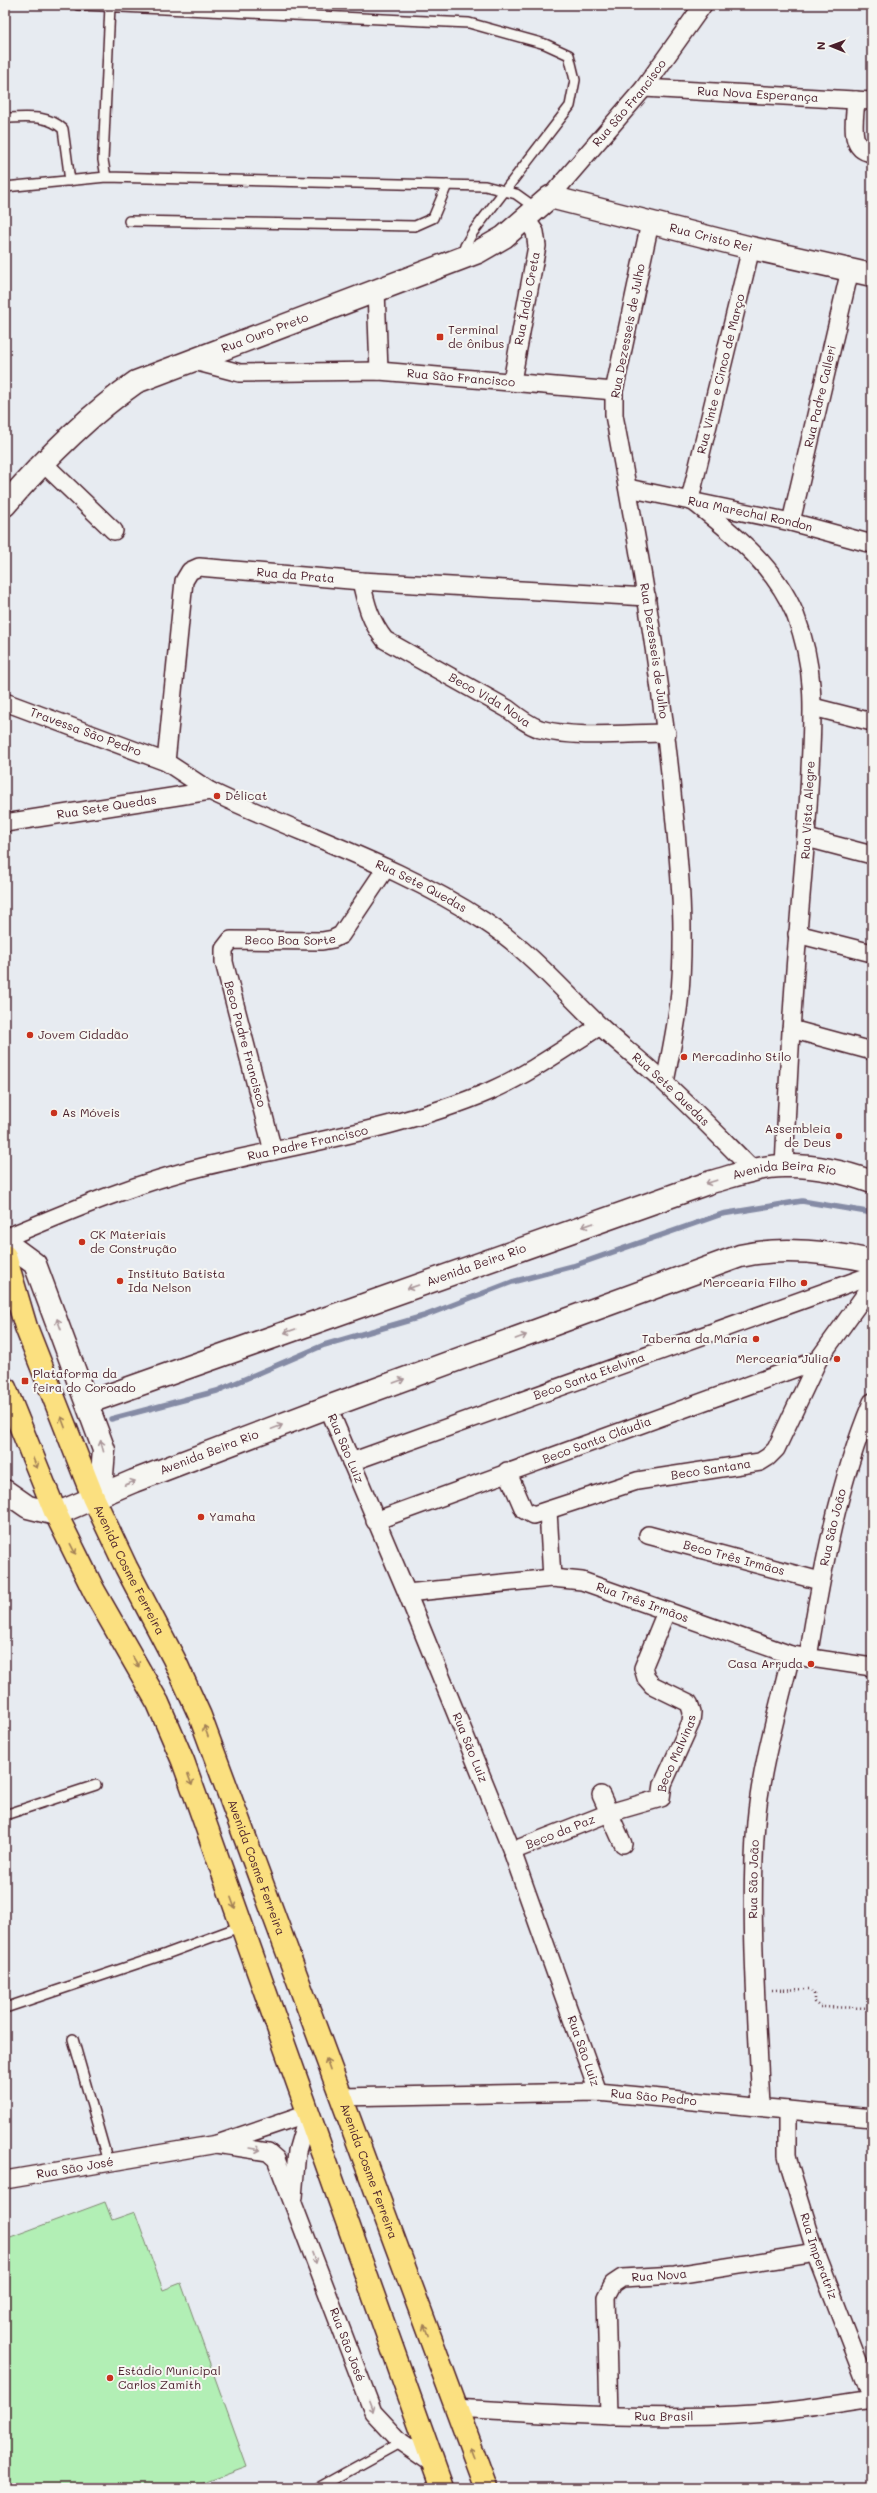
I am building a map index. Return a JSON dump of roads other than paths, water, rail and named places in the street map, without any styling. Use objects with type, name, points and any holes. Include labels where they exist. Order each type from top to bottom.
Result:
[{"type":"main road","name":"Avenida Cosme Ferreira","points":[[5,1256],[26,1327],[93,1497],[126,1567],[174,1659],[200,1716],[455,2408],[486,2488]]},
{"type":"main road","points":[[5,1388],[56,1514],[94,1591],[142,1671],[168,1725],[242,1926],[442,2488]]},
{"type":"street","name":"Rua São Francisco","points":[[538,208],[644,88],[703,5]]},
{"type":"street","name":"Rua Nova Esperança","points":[[644,88],[864,101]]},
{"type":"street","points":[[864,101],[854,138],[859,147],[866,152],[872,153]]},
{"type":"street","name":"Rua Cristo Rei","points":[[538,208],[650,223],[872,275]]},
{"type":"street","name":"Rua Ouro Preto","points":[[5,505],[43,463],[113,398],[136,382],[190,360],[463,258],[504,237],[538,208]]},
{"type":"street","name":"Rua Índio Creta","points":[[512,381],[530,295],[537,246],[535,232],[538,208]]},
{"type":"street","name":"Rua Dezesseis de Julho","points":[[650,223],[614,391],[614,414],[647,598],[667,733],[679,859],[682,958],[679,1003],[664,1082]]},
{"type":"street","name":"Rua Vinte e Cinco de Março","points":[[690,500],[752,248]]},
{"type":"street","name":"Rua Padre Calleri","points":[[791,522],[850,270]]},
{"type":"street","points":[[376,290],[379,372]]},
{"type":"street","name":"Rua São Francisco","points":[[190,360],[240,373],[379,372],[512,381],[614,391]]},
{"type":"street","points":[[43,463],[114,531]]},
{"type":"street","name":"Rua Marechal Rondon","points":[[628,488],[791,522],[872,544]]},
{"type":"street","name":"Rua Vista Alegre","points":[[690,500],[737,537],[760,559],[779,584],[794,613],[806,646],[812,675],[813,707],[807,838],[791,1029],[784,1166]]},
{"type":"street","name":"Rua da Prata","points":[[166,762],[184,581],[190,571],[199,567],[361,581],[647,598]]},
{"type":"street","name":"Beco Vida Nova","points":[[361,581],[368,613],[376,628],[385,640],[508,709],[524,721],[539,728],[558,732],[667,733]]},
{"type":"street","name":"Travessa São Pedro","points":[[5,702],[166,762]]},
{"type":"street","points":[[813,707],[872,722]]},
{"type":"street","points":[[166,762],[210,791]]},
{"type":"street","name":"Rua Sete Quedas","points":[[5,823],[210,791],[240,806],[330,842],[386,868],[485,921],[516,945],[562,986],[600,1026],[664,1082],[753,1170]]},
{"type":"street","points":[[807,838],[872,856]]},
{"type":"street","name":"Beco Boa Sorte","points":[[231,940],[333,939],[342,935],[386,868]]},
{"type":"street","points":[[798,934],[872,953]]},
{"type":"street","name":"Beco Padre Francisco","points":[[231,940],[224,949],[224,962],[273,1150]]},
{"type":"street","name":"Rua Padre Francisco","points":[[5,1238],[112,1193],[171,1175],[403,1120],[491,1091],[600,1026]]},
{"type":"street","points":[[791,1029],[872,1051]]},
{"type":"street","name":"Avenida Beira Rio","points":[[87,1403],[711,1182],[753,1170],[784,1166],[828,1170],[856,1176],[872,1182]]},
{"type":"street","points":[[5,1242],[35,1264],[104,1450],[102,1475],[93,1497]]},
{"type":"street","name":"Avenida Beira Rio","points":[[56,1514],[93,1497],[328,1407],[740,1256],[771,1251],[789,1251],[833,1254],[872,1261]]},
{"type":"street","name":"Beco Santa Etelvina","points":[[351,1462],[872,1275]]},
{"type":"street","name":"Beco Santana","points":[[507,1471],[524,1510],[533,1515],[637,1481],[760,1462],[776,1449],[818,1360],[872,1285]]},
{"type":"street","name":"Beco Santa Cláudia","points":[[375,1521],[507,1471],[818,1360]]},
{"type":"street","name":"Rua São João","points":[[808,1658],[820,1581],[842,1486],[856,1440],[872,1402]]},
{"type":"street","name":"Rua São Luiz","points":[[328,1407],[375,1521],[407,1593],[512,1851],[598,2092]]},
{"type":"street","points":[[5,1491],[28,1507],[56,1514]]},
{"type":"street","points":[[548,1511],[552,1578]]},
{"type":"street","name":"Beco Três Irmãos","points":[[648,1535],[820,1581]]},
{"type":"street","name":"Rua Três Irmãos","points":[[407,1593],[552,1578],[582,1581],[791,1655],[872,1667]]},
{"type":"street","name":"Beco Malvinas","points":[[609,1813],[661,1798],[663,1784],[691,1722],[692,1712],[689,1704],[652,1685],[646,1678],[643,1668],[666,1612]]},
{"type":"street","name":"Rua São João","points":[[761,2107],[756,1990],[754,1873],[756,1821],[764,1771],[791,1655]]},
{"type":"street","points":[[601,1795],[623,1844]]},
{"type":"street","name":"Beco da Paz","points":[[512,1851],[609,1813]]},
{"type":"street","name":"Rua São Pedro","points":[[340,2097],[598,2092],[872,2118]]},
{"type":"street","name":"Rua Imperatriz","points":[[787,2110],[787,2155],[816,2253],[872,2398]]},
{"type":"street","name":"Rua São José","points":[[5,2180],[217,2144],[308,2113]]},
{"type":"street","name":"Rua São José","points":[[293,2203],[297,2151],[308,2113]]},
{"type":"street","name":"Rua São José","points":[[217,2144],[257,2149],[271,2154],[276,2159],[373,2412],[401,2442],[433,2464]]},
{"type":"street","name":"Rua Nova","points":[[609,2416],[606,2297],[613,2284],[622,2278],[676,2275],[816,2253]]},
{"type":"street","name":"Rua Brasil","points":[[455,2408],[609,2416],[736,2415],[800,2410],[872,2398]]},
{"type":"lane","points":[[78,5],[468,23],[545,44],[569,55],[575,80],[570,106],[473,232],[465,246],[463,258]]},
{"type":"lane","points":[[106,177],[103,160],[110,6]]},
{"type":"lane","points":[[5,118],[43,118],[55,121],[63,129],[70,181]]},
{"type":"lane","points":[[5,186],[106,177],[485,186],[516,194],[538,208]]},
{"type":"lane","points":[[129,221],[415,226],[433,218],[447,185]]},
{"type":"lane","points":[[5,1816],[96,1785]]},
{"type":"lane","points":[[5,2008],[166,1954],[242,1926]]},
{"type":"lane","points":[[73,2039],[108,2162]]},
{"type":"lane","points":[[318,2488],[401,2442]]},
{"type":"waterway","points":[[111,1419],[217,1391],[324,1345],[424,1316],[512,1282],[573,1266],[722,1214],[802,1201],[867,1212],[872,1215]]},
{"type":"place","name":"Terminal de ônibus","points":[[440,337]]},
{"type":"place","name":"Délicat","points":[[217,796]]},
{"type":"place","name":"Jovem Cidadão","points":[[30,1035]]},
{"type":"place","name":"Mercadinho Stilo","points":[[684,1057]]},
{"type":"place","name":"As Móveis","points":[[54,1113]]},
{"type":"place","name":"Assembleia de Deus","points":[[839,1136]]},
{"type":"place","name":"CK Materiais de Construção","points":[[82,1242]]},
{"type":"place","name":"Instituto Batista Ida Nelson","points":[[120,1281]]},
{"type":"place","name":"Mercearia Filho","points":[[804,1283]]},
{"type":"place","name":"Taberna da Maria","points":[[756,1339]]},
{"type":"place","name":"Mercearia Julia","points":[[837,1359]]},
{"type":"place","name":"Plataforma da feira do Coroado","points":[[25,1381]]},
{"type":"place","name":"Yamaha","points":[[201,1517]]},
{"type":"place","name":"Casa Arruda","points":[[811,1664]]},
{"type":"place","name":"Estádio Municipal Carlos Zamith","points":[[110,2378]]}]
